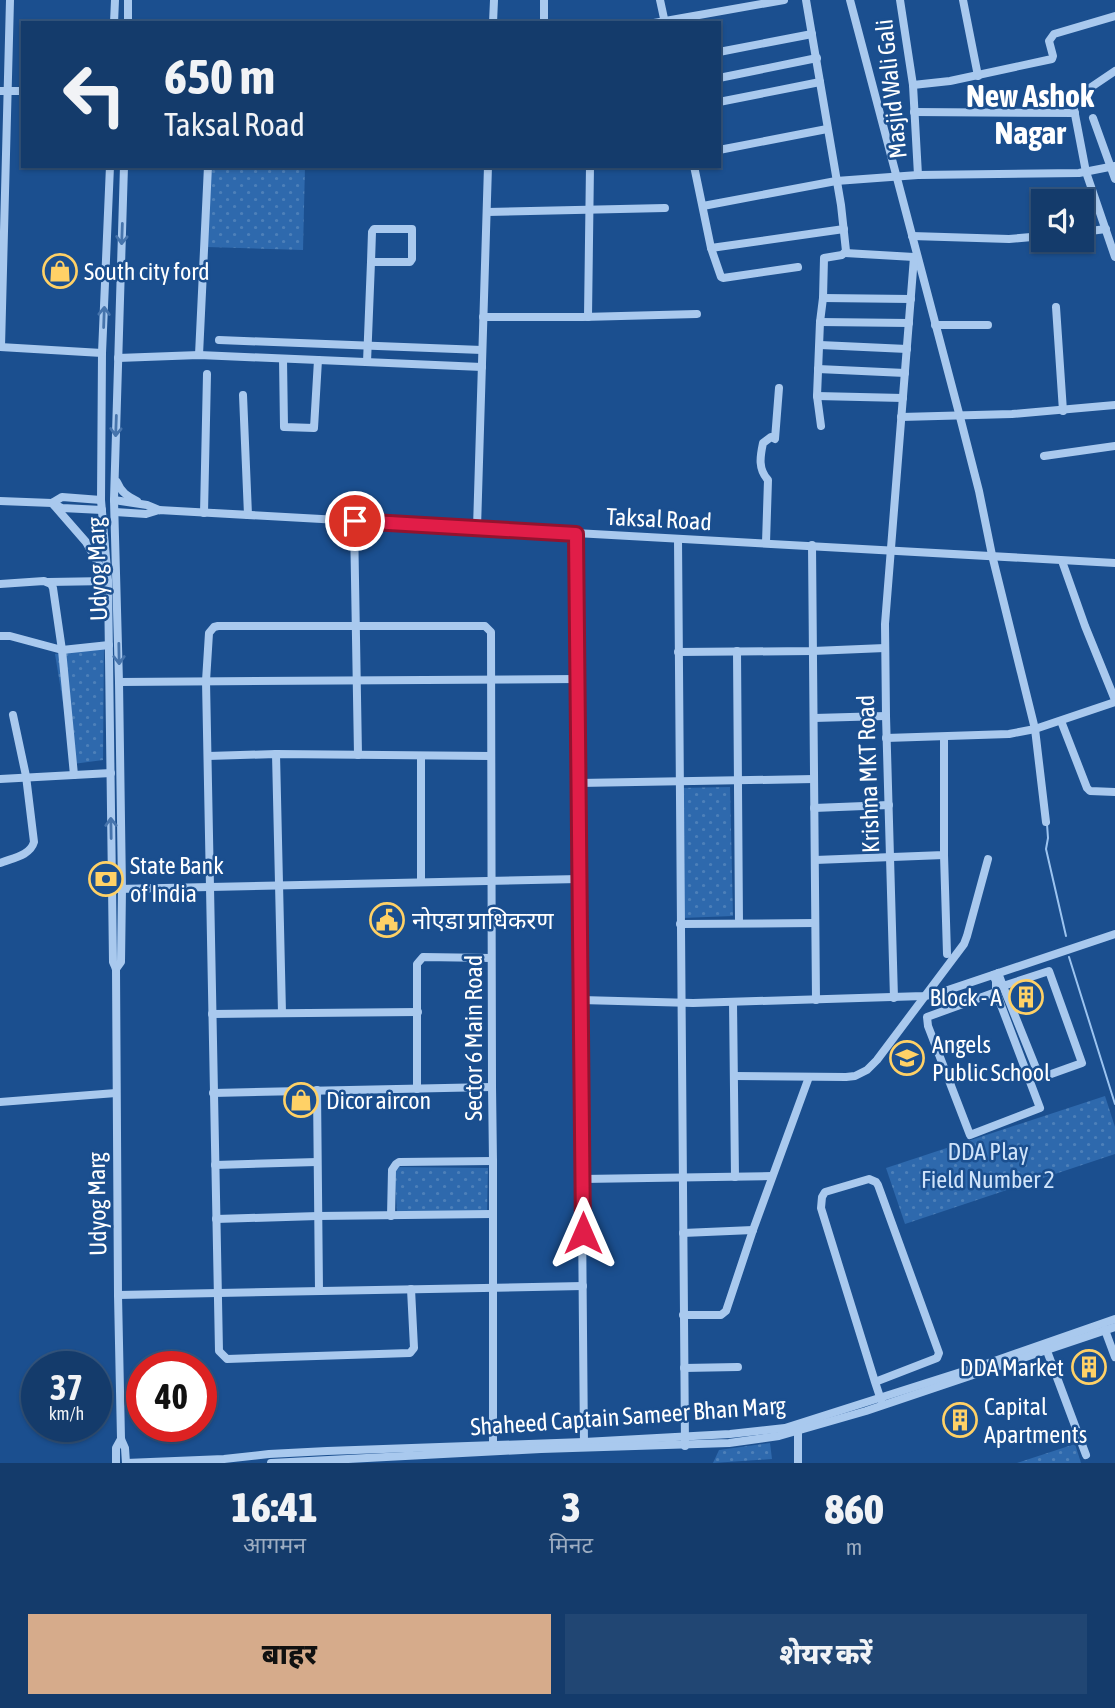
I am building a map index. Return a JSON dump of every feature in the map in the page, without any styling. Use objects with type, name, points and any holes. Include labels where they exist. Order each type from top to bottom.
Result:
[{"type":"street","points":[[10,0],[4,91],[1,347],[102,353]]},
{"type":"street","points":[[114,21],[115,0]]},
{"type":"street","points":[[128,0],[128,21]]},
{"type":"street","points":[[493,21],[494,0]]},
{"type":"street","points":[[544,0],[544,21]]},
{"type":"street","points":[[660,0],[665,21]]},
{"type":"street","points":[[670,21],[784,0]]},
{"type":"street","points":[[806,0],[844,229],[845,253]]},
{"type":"street","points":[[850,0],[914,252],[979,491],[1035,729],[1046,822]]},
{"type":"street","name":"Masjid Wali Gali","points":[[901,0],[913,85],[918,175]]},
{"type":"street","points":[[966,1],[978,76]]},
{"type":"street","points":[[913,85],[978,76],[1052,59],[1049,41],[1054,34],[1115,16]]},
{"type":"street","points":[[721,52],[812,34]]},
{"type":"street","points":[[721,78],[817,58]]},
{"type":"street","points":[[1115,71],[1075,98],[1073,104],[1086,172],[1115,257]]},
{"type":"street","points":[[721,102],[820,82]]},
{"type":"street","points":[[914,112],[1075,113]]},
{"type":"street","points":[[1093,118],[1113,167],[1115,179]]},
{"type":"street","points":[[721,150],[827,129]]},
{"type":"street","points":[[702,206],[836,181],[918,175],[1086,172],[1113,167]]},
{"type":"street","name":"Udyog Marg","points":[[110,168],[102,353],[101,500],[108,581],[113,962],[116,969],[118,1295],[121,1439],[126,1463]]},
{"type":"street","name":"Udyog Marg","points":[[116,969],[121,962],[122,889],[114,476],[124,168]]},
{"type":"street","points":[[199,355],[208,168]]},
{"type":"street","points":[[477,528],[488,168]]},
{"type":"street","points":[[588,317],[590,168]]},
{"type":"street","points":[[694,168],[711,248],[723,278],[799,267]]},
{"type":"street","points":[[487,212],[665,208]]},
{"type":"street","points":[[367,362],[370,262],[372,232],[374,229],[412,229],[410,262],[370,262]]},
{"type":"street","points":[[711,248],[844,229]]},
{"type":"street","points":[[1094,230],[1106,229]]},
{"type":"street","points":[[912,236],[1009,239],[1031,237]]},
{"type":"street","points":[[821,426],[817,396],[824,258],[845,253],[914,252]]},
{"type":"street","name":"Krishna MKT Road","points":[[894,998],[885,624],[914,252]]},
{"type":"street","points":[[824,298],[911,299]]},
{"type":"street","points":[[1056,307],[1063,411]]},
{"type":"street","points":[[484,317],[696,314]]},
{"type":"street","points":[[820,322],[909,323]]},
{"type":"street","points":[[935,325],[988,325]]},
{"type":"street","points":[[219,340],[482,350]]},
{"type":"street","points":[[820,345],[907,349]]},
{"type":"street","points":[[118,358],[199,355],[482,367]]},
{"type":"street","points":[[284,359],[284,427],[289,428],[314,428],[318,360]]},
{"type":"street","points":[[818,369],[905,373]]},
{"type":"street","points":[[204,513],[207,374]]},
{"type":"street","points":[[766,543],[768,480],[763,474],[760,460],[763,443],[771,437],[775,439],[779,388]]},
{"type":"street","points":[[243,395],[248,515]]},
{"type":"street","points":[[817,396],[903,398]]},
{"type":"street","points":[[901,418],[1063,411],[1115,405]]},
{"type":"street","points":[[1044,456],[1115,446]]},
{"type":"street","points":[[114,476],[124,494],[147,505]]},
{"type":"street","points":[[52,503],[62,497],[101,500]]},
{"type":"street","name":"Taksal Road","points":[[114,500],[147,505],[159,510],[204,513],[1115,563]]},
{"type":"street","points":[[0,502],[52,503],[62,508],[102,510]]},
{"type":"street","points":[[0,584],[108,581],[86,542],[52,503]]},
{"type":"street","name":"Taksal Road","points":[[115,512],[146,514],[159,510]]},
{"type":"street","points":[[355,521],[358,755]]},
{"type":"street","points":[[576,534],[584,1445]]},
{"type":"street","points":[[678,539],[685,1441]]},
{"type":"street","points":[[812,545],[816,1000]]},
{"type":"street","points":[[886,738],[1009,734],[1061,721],[1115,701],[1112,681],[1086,626],[1062,561]]},
{"type":"street","points":[[48,582],[53,588],[62,649],[74,775]]},
{"type":"street","points":[[356,627],[218,626],[209,633],[206,681],[219,1351],[227,1359],[412,1352],[411,1289]]},
{"type":"street","name":"Sector 6 Main Road","points":[[356,627],[485,626],[491,632],[493,1448]]},
{"type":"street","points":[[0,636],[62,649],[109,645]]},
{"type":"street","points":[[678,652],[885,648]]},
{"type":"street","points":[[737,651],[739,923]]},
{"type":"street","points":[[119,682],[578,678]]},
{"type":"street","points":[[0,863],[28,852],[33,846],[26,776],[13,715]]},
{"type":"street","points":[[814,718],[886,716]]},
{"type":"street","points":[[1061,721],[1087,788],[1090,791],[1115,792]]},
{"type":"street","points":[[944,737],[947,954]]},
{"type":"street","points":[[208,756],[276,754],[491,757]]},
{"type":"street","points":[[276,754],[282,1013]]},
{"type":"street","points":[[421,756],[421,882]]},
{"type":"street","points":[[0,779],[111,773]]},
{"type":"street","points":[[579,783],[814,779]]},
{"type":"street","points":[[814,808],[889,805]]},
{"type":"street","points":[[815,860],[944,855]]},
{"type":"street","points":[[734,1076],[846,1077],[867,1070],[886,1050],[966,940],[988,859]]},
{"type":"street","points":[[112,889],[579,879]]},
{"type":"street","points":[[680,924],[815,923]]},
{"type":"street","points":[[581,1000],[681,1003],[924,996],[1115,934]]},
{"type":"street","points":[[417,1089],[417,964],[423,957],[491,958]]},
{"type":"street","points":[[995,974],[999,989],[1040,1108],[970,1135],[928,1026],[927,1017],[999,989],[1049,971],[1082,1063],[1040,1078],[999,989]]},
{"type":"street","points":[[733,1002],[735,1177]]},
{"type":"street","points":[[212,1014],[418,1012]]},
{"type":"street","points":[[683,1315],[724,1313],[809,1077]]},
{"type":"street","points":[[214,1093],[492,1087]]},
{"type":"street","points":[[317,1090],[319,1291]]},
{"type":"street","points":[[0,1102],[116,1093]]},
{"type":"street","points":[[391,1216],[392,1170],[399,1162],[494,1161]]},
{"type":"street","points":[[215,1165],[317,1162]]},
{"type":"street","points":[[582,1179],[772,1177]]},
{"type":"street","points":[[875,1382],[937,1358],[939,1353],[878,1185],[869,1179],[825,1192],[821,1208],[881,1402]]},
{"type":"street","points":[[216,1219],[492,1214]]},
{"type":"street","points":[[683,1233],[752,1230]]},
{"type":"street","points":[[118,1295],[583,1286]]},
{"type":"street","name":"Shaheed Captain Sameer Bhan Marg","points":[[271,1463],[493,1448],[685,1441],[729,1443],[779,1436],[987,1367],[1115,1319]]},
{"type":"street","name":"Shaheed Captain Sameer Bhan Marg","points":[[987,1367],[1047,1351],[1115,1327]]},
{"type":"street","points":[[1105,1331],[1115,1357]]},
{"type":"street","points":[[1047,1351],[1086,1455]]},
{"type":"street","points":[[684,1368],[738,1367]]},
{"type":"street","points":[[798,1428],[799,1463]]},
{"type":"street","name":"Udyog Marg","points":[[116,1463],[116,1448],[121,1439]]},
{"type":"street","name":"Shaheed Captain Sameer Bhan Marg","points":[[126,1463],[225,1459],[269,1454],[327,1458]]},
{"type":"green space","points":[[210,168],[305,168],[303,250],[207,247]]},
{"type":"green space","points":[[104,648],[103,760],[73,764],[55,654]]},
{"type":"green space","points":[[730,787],[733,916],[682,918],[679,788]]},
{"type":"green space","name":"DDA Play Field Number 2","points":[[1105,1096],[1115,1127],[1115,1154],[905,1224],[886,1168]]},
{"type":"green space","points":[[394,1167],[488,1168],[487,1211],[397,1212]]},
{"type":"green space","points":[[770,1443],[772,1459],[713,1463],[719,1450]]},
{"type":"green space","points":[[1075,1444],[1081,1463],[1017,1463]]},
{"type":"waterway","points":[[1047,824],[1046,849],[1066,936]]},
{"type":"waterway","points":[[1069,957],[1115,1104]]},
{"type":"place","name":"South city ford","points":[[60,271]]},
{"type":"place","name":"State Bank of India","points":[[106,879]]},
{"type":"place","name":"नोएडा प्राधिकरण","points":[[387,920]]},
{"type":"place","name":"Block - A","points":[[1026,997]]},
{"type":"place","name":"Angels Public School","points":[[907,1058]]},
{"type":"place","name":"Dicor aircon","points":[[301,1100]]},
{"type":"place","name":"DDA Market","points":[[1089,1367]]},
{"type":"place","name":"Capital Apartments","points":[[960,1420]]},
{"type":"district","name":"New Ashok Nagar","points":[[1030,114]]},
{"type":"route","points":[[355,521],[576,534],[583,1233]]}]
